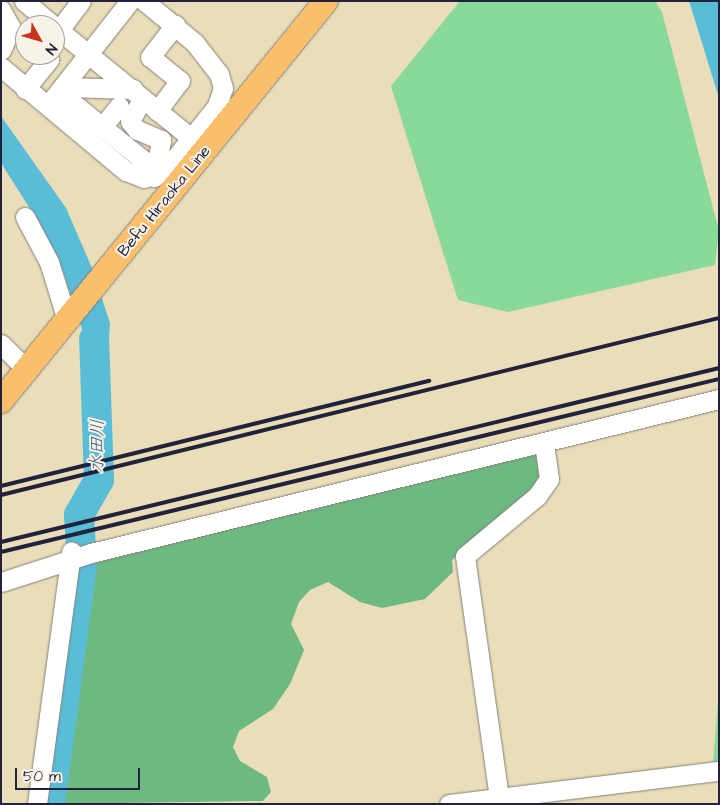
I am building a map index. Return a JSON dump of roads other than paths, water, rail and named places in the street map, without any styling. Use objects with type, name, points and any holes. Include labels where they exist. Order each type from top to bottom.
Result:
[{"type":"main road","name":"Befu Hiraoka Line","points":[[1,401],[326,1]]},
{"type":"street","points":[[24,1],[39,15]]},
{"type":"street","points":[[63,15],[81,1]]},
{"type":"street","points":[[47,107],[130,1]]},
{"type":"street","points":[[1,67],[25,89],[126,171],[154,177],[164,172],[217,106],[223,88],[213,66],[175,25],[144,1]]},
{"type":"street","points":[[1,10],[11,28],[1,50]]},
{"type":"street","points":[[158,110],[180,81],[150,57],[175,25]]},
{"type":"street","points":[[65,36],[190,138]]},
{"type":"street","points":[[25,89],[44,65]]},
{"type":"street","points":[[61,89],[96,96],[138,94]]},
{"type":"street","points":[[61,89],[102,127],[144,160],[154,177]]},
{"type":"street","points":[[138,94],[130,121],[137,130],[161,140],[154,177]]},
{"type":"street","points":[[102,127],[119,106]]},
{"type":"street","points":[[25,217],[49,262],[72,314]]},
{"type":"street","points":[[1,344],[26,370]]},
{"type":"street","points":[[1,582],[71,556],[91,554],[544,444],[719,399]]},
{"type":"street","points":[[499,798],[465,556],[537,496],[549,478],[544,444]]},
{"type":"street","points":[[37,804],[71,556]]},
{"type":"street","points":[[449,804],[719,771]]},
{"type":"water","points":[[689,1],[719,1],[719,98]]},
{"type":"water","points":[[1,116],[66,208],[92,268],[110,323],[107,368],[90,385],[85,338],[62,269],[41,226],[1,163]]},
{"type":"waterway","name":"水田川","points":[[50,804],[82,563],[79,515],[99,480],[94,339]]},
{"type":"railway","points":[[1,495],[719,318]]},
{"type":"railway","points":[[1,542],[719,368]]},
{"type":"railway","points":[[1,552],[719,379]]},
{"type":"railway","points":[[1,486],[429,381]]}]
